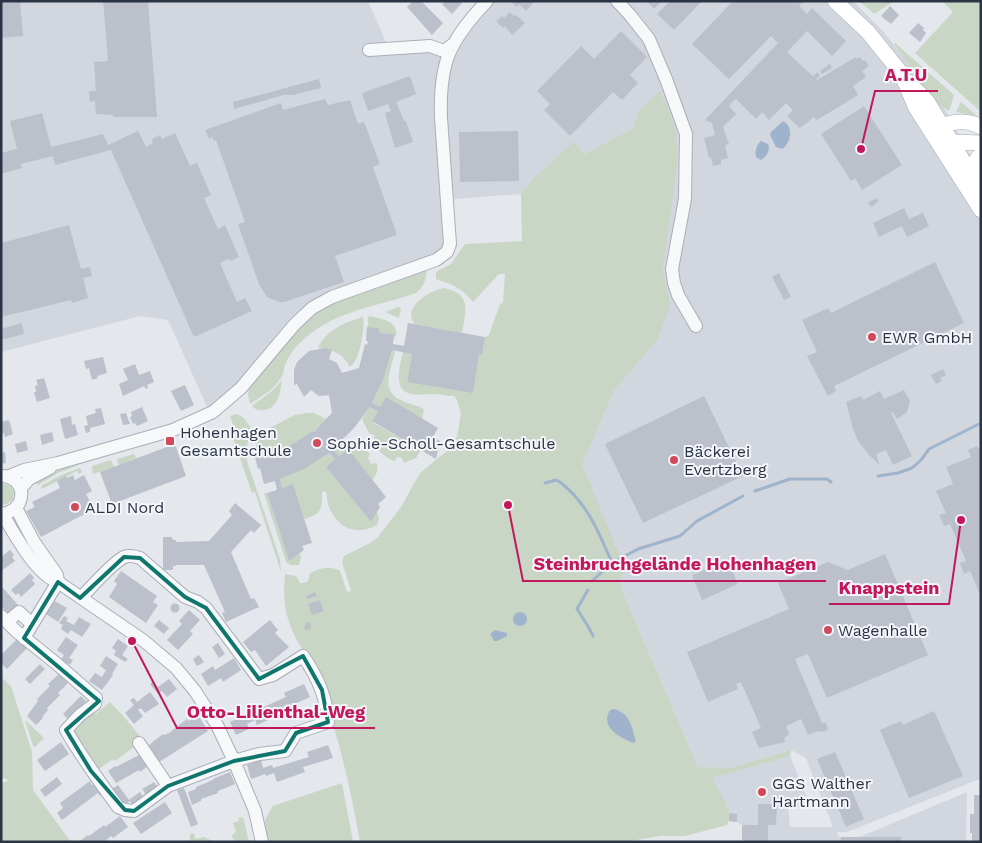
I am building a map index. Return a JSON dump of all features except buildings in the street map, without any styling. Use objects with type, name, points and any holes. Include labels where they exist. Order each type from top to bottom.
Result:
[{"type":"main road","points":[[836,1],[868,32],[904,78],[927,101],[936,128],[981,210]]},
{"type":"main road","points":[[936,128],[963,122],[981,126]]},
{"type":"main road","points":[[945,144],[981,143]]},
{"type":"main road","points":[[945,144],[978,186]]},
{"type":"main road","points":[[978,186],[974,170],[975,162],[981,155]]},
{"type":"street","points":[[5,476],[174,430],[213,412],[241,388],[294,325],[312,308],[332,297],[436,260],[447,252],[450,244],[440,98],[444,67],[452,45],[467,22],[487,1]]},
{"type":"street","points":[[617,1],[649,39],[670,88],[686,134],[685,199],[672,269],[678,295],[696,326]]},
{"type":"street","points":[[369,50],[430,46],[444,51],[452,45]]},
{"type":"street","points":[[21,488],[29,479],[58,463]]},
{"type":"street","points":[[5,476],[18,483],[21,488],[20,502],[16,508],[2,513],[18,542],[32,560],[51,580],[58,582],[144,641],[176,668],[204,703],[250,796],[262,842]]},
{"type":"street","points":[[16,508],[34,542],[57,575],[58,582],[24,638]]},
{"type":"street","points":[[32,624],[19,612],[4,619],[96,698],[95,704],[80,715],[66,730],[82,758],[118,807],[125,810],[134,811],[168,786],[234,761],[259,754],[285,751],[296,733],[328,722],[328,709],[322,690],[303,656],[273,675],[259,679],[206,608],[198,602],[185,597],[140,558],[134,556],[124,558],[111,568],[81,598]]},
{"type":"street","points":[[139,743],[168,786]]},
{"type":"street","points":[[244,786],[254,842]]},
{"type":"highlighted area","points":[[124,557],[140,558],[185,597],[206,608],[259,679],[303,656],[322,690],[328,722],[296,733],[285,751],[234,761],[168,786],[134,811],[125,810],[91,771],[66,730],[99,701],[24,638],[58,582],[80,598]]},
{"type":"shaded area","points":[[1,1],[368,1],[388,47],[444,50],[485,1],[853,1],[882,30],[944,108],[981,175],[981,780],[847,832],[837,832],[839,837],[860,837],[967,792],[966,842],[742,842],[742,825],[729,821],[728,808],[711,778],[790,756],[811,807],[788,807],[790,827],[833,827],[806,758],[791,750],[729,768],[698,767],[622,590],[620,578],[582,464],[638,111],[632,129],[584,154],[574,141],[521,194],[441,200],[444,240],[442,247],[437,253],[309,303],[289,319],[238,382],[208,409],[168,320],[140,316],[1,352]]},
{"type":"green space","points":[[859,1],[894,1],[874,14]]},
{"type":"green space","points":[[942,1],[981,1],[981,107],[979,110],[915,53],[953,12]]},
{"type":"green space","points":[[895,43],[954,95],[949,111],[933,99]]},
{"type":"green space","points":[[660,91],[676,131],[678,157],[663,270],[670,304],[658,339],[614,390],[582,464],[626,571],[620,579],[622,590],[698,767],[729,768],[791,750],[790,756],[712,778],[725,801],[729,813],[727,825],[685,836],[660,836],[625,842],[360,842],[342,756],[324,693],[316,669],[296,638],[286,612],[284,594],[285,574],[296,576],[300,583],[304,583],[308,581],[310,573],[332,568],[340,571],[347,592],[351,591],[342,562],[344,556],[378,537],[401,507],[420,473],[447,451],[457,437],[461,413],[454,396],[437,394],[418,395],[403,390],[399,380],[399,373],[403,352],[412,354],[407,382],[482,354],[485,337],[489,335],[500,304],[503,303],[505,274],[499,274],[473,302],[456,287],[436,279],[436,272],[451,264],[465,244],[522,241],[521,194],[533,179],[574,141],[584,154],[632,129],[638,111]]},
{"type":"green space","points":[[961,102],[977,116],[956,112]]},
{"type":"green space","points":[[426,269],[424,283],[416,293],[357,310],[315,330],[292,351],[285,365],[283,375],[276,385],[250,404],[249,389],[293,333],[320,309],[335,301]]},
{"type":"green space","points":[[443,288],[452,290],[463,298],[465,317],[462,333],[414,324],[411,317],[414,306],[424,296]]},
{"type":"green space","points":[[398,307],[401,308],[399,318],[385,312]]},
{"type":"green space","points":[[370,316],[392,324],[396,331],[396,336],[393,338],[394,334],[379,333],[379,328],[368,327],[368,317]]},
{"type":"green space","points":[[363,317],[361,344],[357,358],[350,367],[344,358],[337,353],[318,348],[331,331],[343,324]]},
{"type":"green space","points":[[392,350],[395,351],[388,381],[391,393],[397,398],[424,410],[422,419],[386,398],[380,407],[372,403],[383,380]]},
{"type":"green space","points":[[282,380],[278,399],[273,406],[269,409],[261,410],[252,406],[272,391]]},
{"type":"green space","points":[[370,407],[378,412],[372,422],[421,450],[416,458],[404,463],[402,458],[398,457],[394,461],[384,456],[377,449],[372,443],[375,436],[369,433],[362,419]]},
{"type":"green space","points":[[314,413],[326,419],[316,428],[317,430],[270,454],[271,456],[255,458],[256,444],[264,431],[295,415]]},
{"type":"green space","points":[[237,414],[244,418],[250,427],[246,454],[247,461],[280,559],[281,572],[255,492],[252,493],[231,432],[235,430],[230,416]]},
{"type":"green space","points":[[341,443],[367,451],[370,454],[368,458],[371,464],[377,463],[376,474],[372,480],[347,450],[339,456],[333,449]]},
{"type":"green space","points":[[329,453],[335,459],[326,467],[370,521],[377,512],[379,517],[377,525],[362,530],[355,530],[337,521],[329,507],[326,491],[322,492],[322,503],[318,513],[304,519],[293,485],[282,488],[280,479],[312,464]]},
{"type":"green space","points":[[134,454],[136,458],[119,465],[117,459]]},
{"type":"green space","points":[[111,460],[114,467],[93,474],[92,466]]},
{"type":"green space","points":[[78,463],[79,465],[58,473],[38,485],[35,481],[54,470]]},
{"type":"green space","points":[[80,468],[82,472],[79,474],[77,471],[42,489],[41,486],[61,475]]},
{"type":"green space","points":[[1,483],[11,486],[14,492],[13,500],[1,505]]},
{"type":"green space","points":[[264,493],[267,493],[283,543],[299,553],[301,557],[299,565],[291,565],[286,562]]},
{"type":"green space","points":[[1,677],[11,686],[32,752],[33,790],[71,842],[1,842],[1,783],[8,781],[6,778],[1,779]]},
{"type":"green space","points":[[110,702],[143,740],[115,761],[113,759],[96,771],[81,750],[73,728],[84,716],[97,713]]},
{"type":"green space","points":[[25,720],[44,738],[35,747],[33,746]]},
{"type":"green space","points":[[342,783],[353,842],[267,842],[265,820],[273,806]]},
{"type":"green space","points":[[243,817],[249,842],[236,842],[231,836],[236,832],[233,823],[239,821],[238,818]]},
{"type":"green space","points":[[194,833],[195,839],[204,837],[215,842],[190,842],[190,834]]},
{"type":"water","points":[[783,121],[789,127],[790,135],[788,143],[782,149],[776,147],[770,135]]},
{"type":"water","points":[[761,141],[768,144],[769,149],[761,160],[756,157],[756,153]]},
{"type":"water","points":[[520,612],[525,614],[527,619],[525,624],[520,626],[515,624],[513,619],[515,614]]},
{"type":"water","points":[[495,630],[507,633],[507,636],[494,641],[490,634]]},
{"type":"water","points":[[614,709],[624,714],[630,721],[636,741],[634,743],[623,739],[609,727],[607,716],[610,710]]},
{"type":"waterway","points":[[878,476],[898,473],[912,468],[929,449],[981,423]]},
{"type":"waterway","points":[[755,491],[790,479],[827,479],[831,482]]},
{"type":"waterway","points":[[545,483],[556,480],[578,499],[597,529],[612,563]]},
{"type":"waterway","points":[[592,581],[612,563],[638,549],[680,536],[697,521],[743,496]]},
{"type":"waterway","points":[[588,590],[577,609],[593,636]]},
{"type":"place","name":"A.T.U","points":[[861,149]]},
{"type":"place","name":"EWR GmbH","points":[[872,337]]},
{"type":"place","name":"Hohenhagen Gesamtschule","points":[[170,441]]},
{"type":"place","name":"Sophie-Scholl-Gesamtschule","points":[[317,443]]},
{"type":"place","name":"Bäckerei Evertzberg","points":[[674,460]]},
{"type":"place","name":"Steinbruchgelände Hohenhagen","points":[[508,505]]},
{"type":"place","name":"ALDI Nord","points":[[75,507]]},
{"type":"place","name":"Knappstein","points":[[961,520]]},
{"type":"place","name":"Wagenhalle","points":[[828,630]]},
{"type":"place","name":"Otto-Lilienthal-Weg","points":[[132,641]]},
{"type":"place","name":"GGS Walther Hartmann","points":[[762,792]]}]
